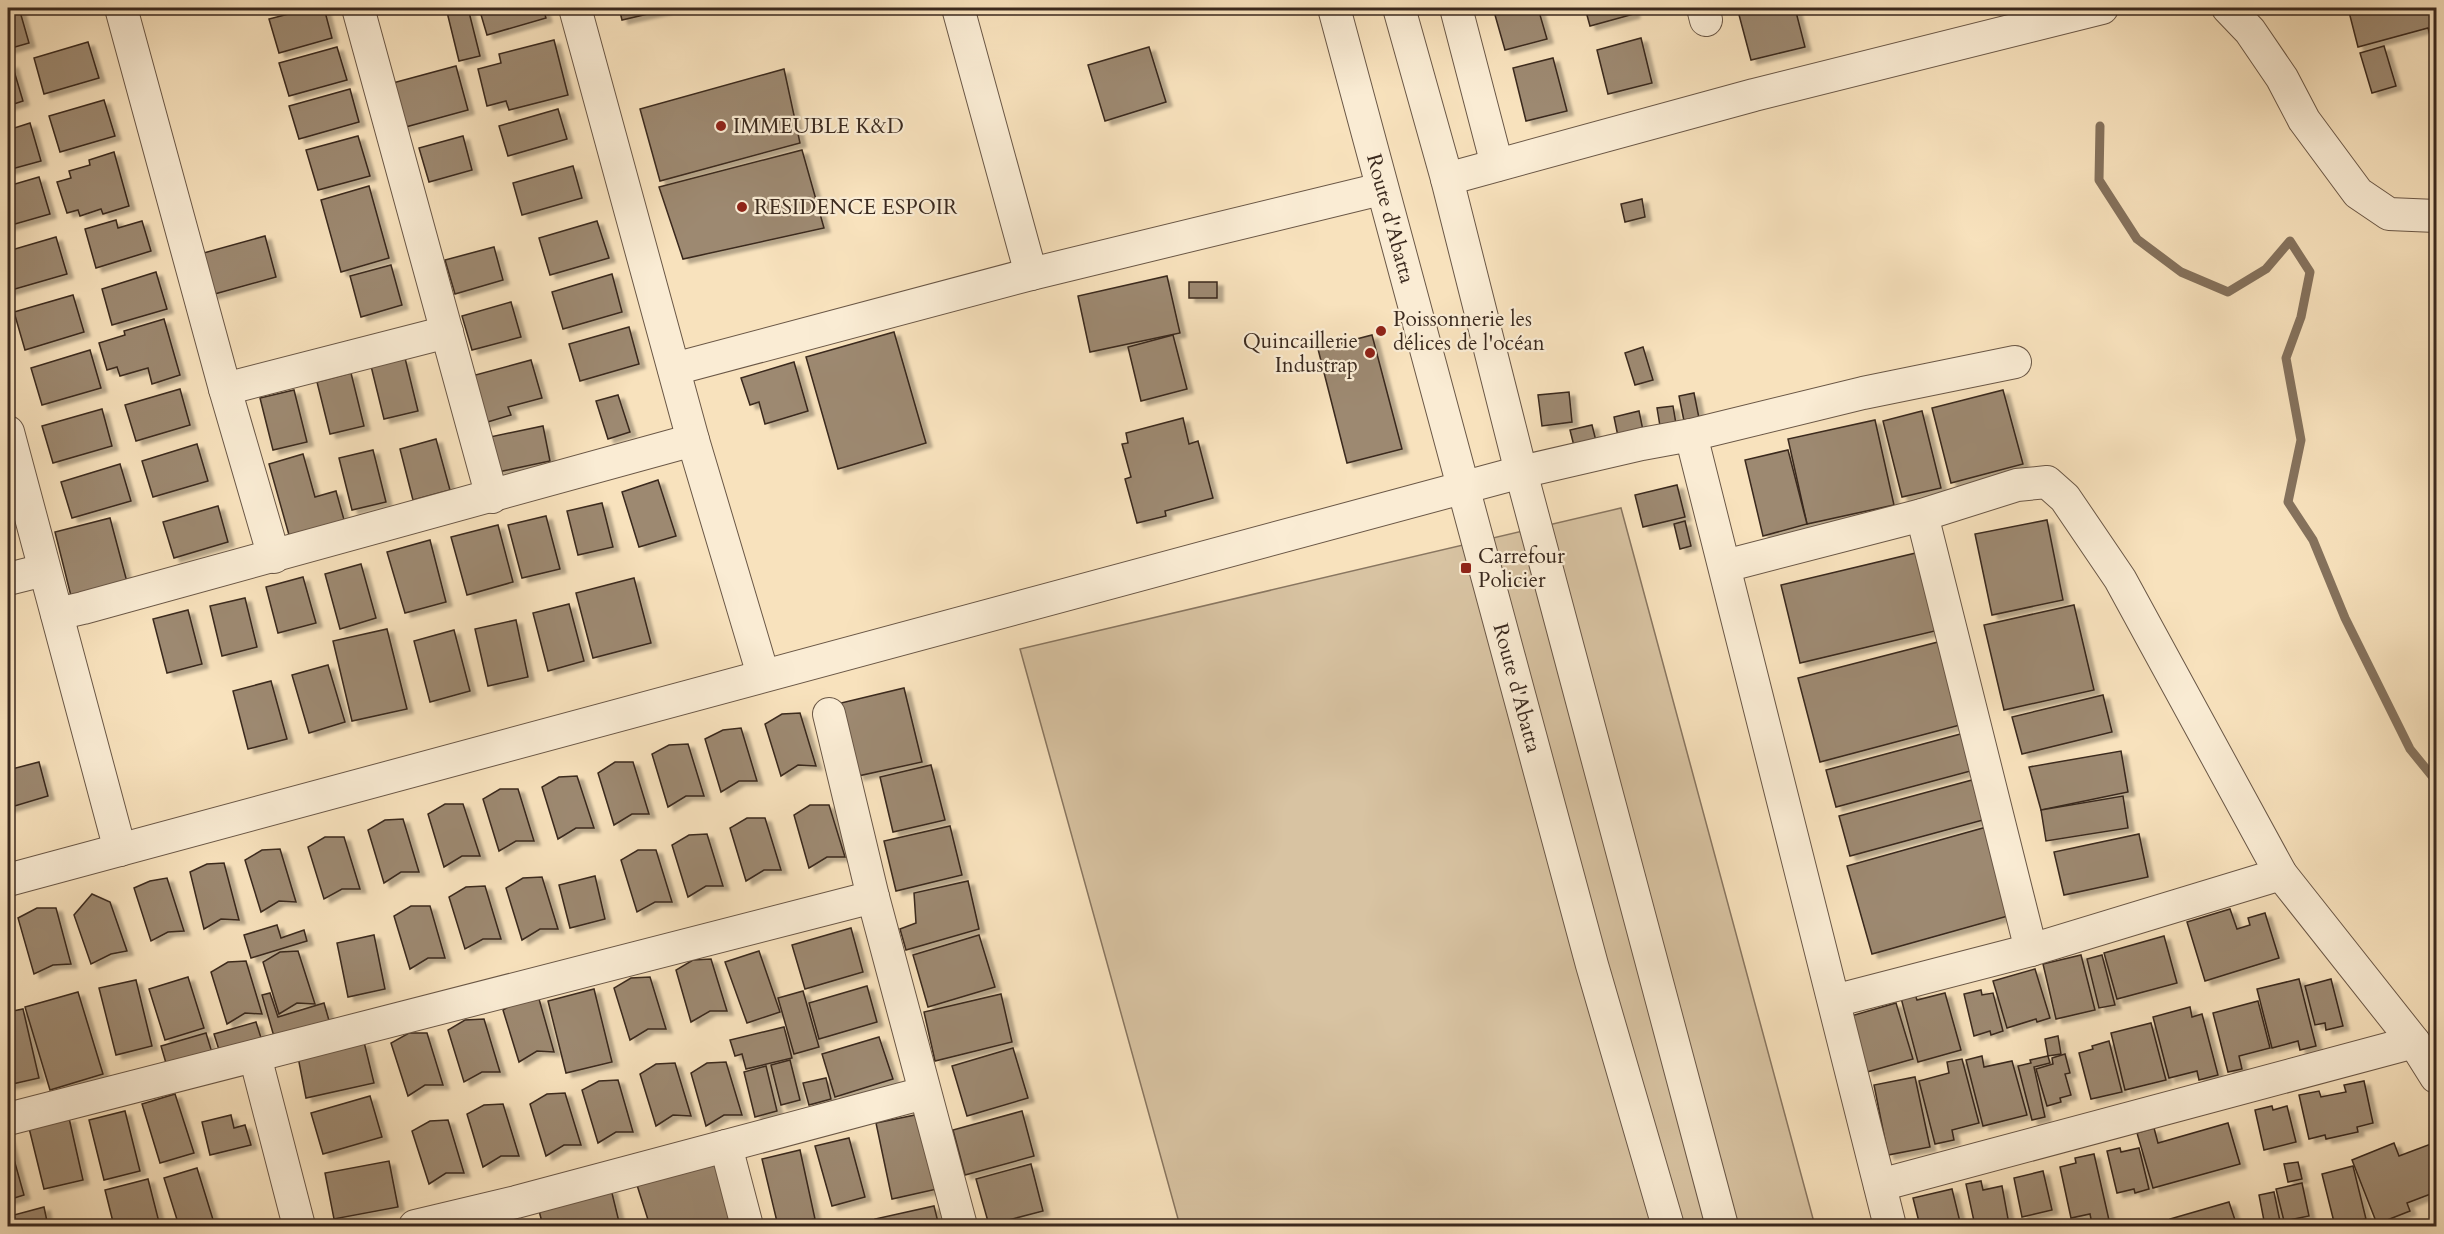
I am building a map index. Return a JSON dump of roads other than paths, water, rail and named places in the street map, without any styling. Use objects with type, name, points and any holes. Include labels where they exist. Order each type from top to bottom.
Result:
[{"type":"street","points":[[121,8],[225,389],[274,557]]},
{"type":"street","points":[[358,8],[492,497]]},
{"type":"street","points":[[574,8],[693,440],[763,675]]},
{"type":"street","points":[[958,8],[1030,274]]},
{"type":"street","name":"Route d'Abatta","points":[[1334,8],[1592,965],[1668,1227]]},
{"type":"street","points":[[1399,8],[1447,179],[1521,472],[1722,1227]]},
{"type":"street","points":[[1456,8],[1497,165]]},
{"type":"street","points":[[1447,179],[1754,95],[2102,8]]},
{"type":"street","points":[[2228,8],[2250,31],[2282,78],[2304,120],[2358,193],[2389,214],[2436,216]]},
{"type":"street","points":[[674,369],[1030,274],[1381,189]]},
{"type":"street","points":[[225,389],[447,332]]},
{"type":"street","points":[[8,880],[1521,472],[1691,435],[1863,393],[2015,362]]},
{"type":"street","points":[[8,432],[120,850]]},
{"type":"street","points":[[1691,435],[1890,1227]]},
{"type":"street","points":[[57,614],[274,557],[693,440]]},
{"type":"street","points":[[1725,566],[1922,515],[2027,484],[2047,482],[2066,498],[2120,579],[2281,874],[2414,1042],[2436,1077]]},
{"type":"street","points":[[1922,515],[2031,950]]},
{"type":"street","points":[[8,579],[44,570]]},
{"type":"street","points":[[829,714],[873,897],[961,1227]]},
{"type":"street","points":[[1834,1001],[2031,950],[2281,874]]},
{"type":"street","points":[[8,1119],[873,897]]},
{"type":"street","points":[[1880,1185],[2414,1042]]},
{"type":"street","points":[[255,1056],[299,1227]]},
{"type":"street","points":[[415,1227],[519,1214],[726,1146],[924,1093]]},
{"type":"street","points":[[726,1146],[747,1227]]},
{"type":"waterway","points":[[2100,126],[2099,180],[2137,239],[2181,272],[2228,292],[2266,269],[2290,241],[2310,272],[2301,317],[2286,358],[2301,440],[2288,502],[2313,540],[2345,618],[2410,749],[2436,781]]},
{"type":"place","name":"IMMEUBLE K&D","points":[[721,126]]},
{"type":"place","name":"RESIDENCE ESPOIR","points":[[742,207]]},
{"type":"place","name":"Poissonnerie les délices de l'océan","points":[[1381,331]]},
{"type":"place","name":"Quincaillerie Industrap","points":[[1370,353]]},
{"type":"place","name":"Carrefour Policier","points":[[1466,568]]}]
